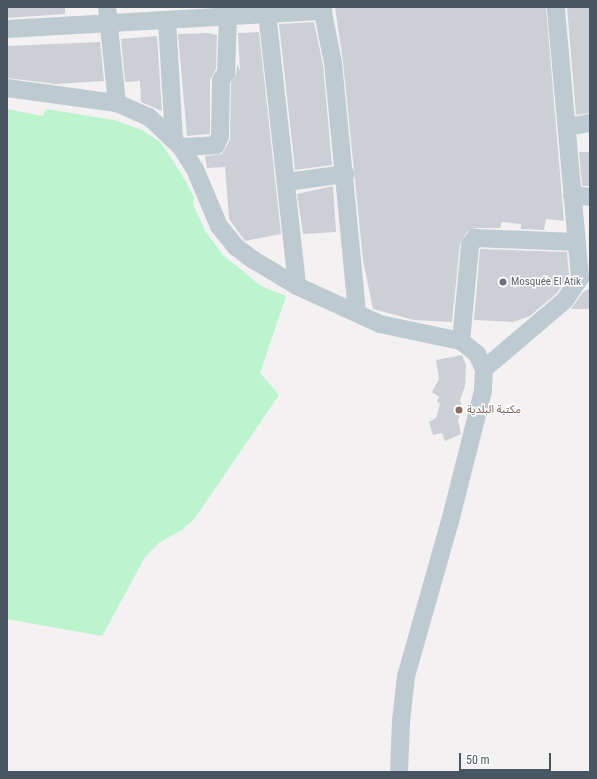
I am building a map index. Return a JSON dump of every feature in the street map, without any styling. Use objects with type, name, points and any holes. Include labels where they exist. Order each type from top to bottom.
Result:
[{"type":"street","points":[[484,369],[565,300],[585,277],[576,242],[556,7]]},
{"type":"street","points":[[7,29],[107,14],[167,21],[323,9],[333,63],[345,174],[357,312]]},
{"type":"street","points":[[267,13],[287,182],[297,286]]},
{"type":"street","points":[[107,14],[117,103]]},
{"type":"street","points":[[178,143],[216,145],[220,136],[221,80],[226,73],[228,16]]},
{"type":"street","points":[[167,21],[178,143]]},
{"type":"street","points":[[7,88],[117,103],[149,117],[178,143],[195,169],[219,226],[226,237],[252,259],[297,286],[386,326],[461,341],[478,354],[484,369],[483,391],[464,469],[406,676],[401,722],[399,772]]},
{"type":"street","points":[[567,128],[590,123]]},
{"type":"street","points":[[287,182],[345,174]]},
{"type":"street","points":[[572,195],[590,197]]},
{"type":"street","points":[[461,341],[470,245],[475,238],[576,242]]},
{"type":"green space","points":[[7,109],[43,116],[46,109],[114,120],[142,130],[160,142],[181,173],[194,197],[193,204],[205,231],[223,255],[261,286],[286,296],[260,373],[279,395],[195,518],[182,530],[160,542],[145,557],[102,636],[7,619]]},
{"type":"building","points":[[7,7],[65,7],[65,14],[7,18]]},
{"type":"building","points":[[335,7],[546,7],[564,221],[546,219],[544,230],[521,229],[521,224],[502,222],[500,228],[475,228],[467,232],[460,244],[452,322],[414,320],[373,309],[363,260],[343,62]]},
{"type":"building","points":[[567,7],[590,7],[590,113],[576,115]]},
{"type":"building","points":[[314,22],[323,65],[332,165],[295,170],[279,24]]},
{"type":"building","points":[[259,32],[281,234],[245,241],[229,219],[225,167],[207,168],[205,156],[222,154],[230,140],[231,83],[236,74],[237,65],[240,70],[238,33]]},
{"type":"building","points":[[208,33],[217,35],[216,69],[210,80],[210,134],[187,136],[178,34]]},
{"type":"building","points":[[157,36],[162,111],[141,102],[140,81],[125,82],[121,39]]},
{"type":"building","points":[[100,42],[104,81],[56,84],[7,78],[7,46]]},
{"type":"building","points":[[579,152],[590,152],[590,186],[582,186]]},
{"type":"building","points":[[333,186],[336,232],[303,234],[297,194]]},
{"type":"building","name":"Mosquée El Atik","points":[[480,249],[567,252],[569,275],[557,293],[530,316],[513,322],[474,320]]},
{"type":"building","points":[[590,288],[590,309],[571,309],[583,292]]},
{"type":"building","points":[[462,355],[466,365],[465,386],[460,400],[463,409],[458,420],[461,434],[445,441],[442,433],[433,435],[429,422],[436,418],[440,404],[437,401],[439,397],[432,392],[439,379],[436,360]]},
{"type":"place","name":"Mosquée El Atik","points":[[503,282]]},
{"type":"place","name":"مكتبة البلدية","points":[[459,410]]}]
